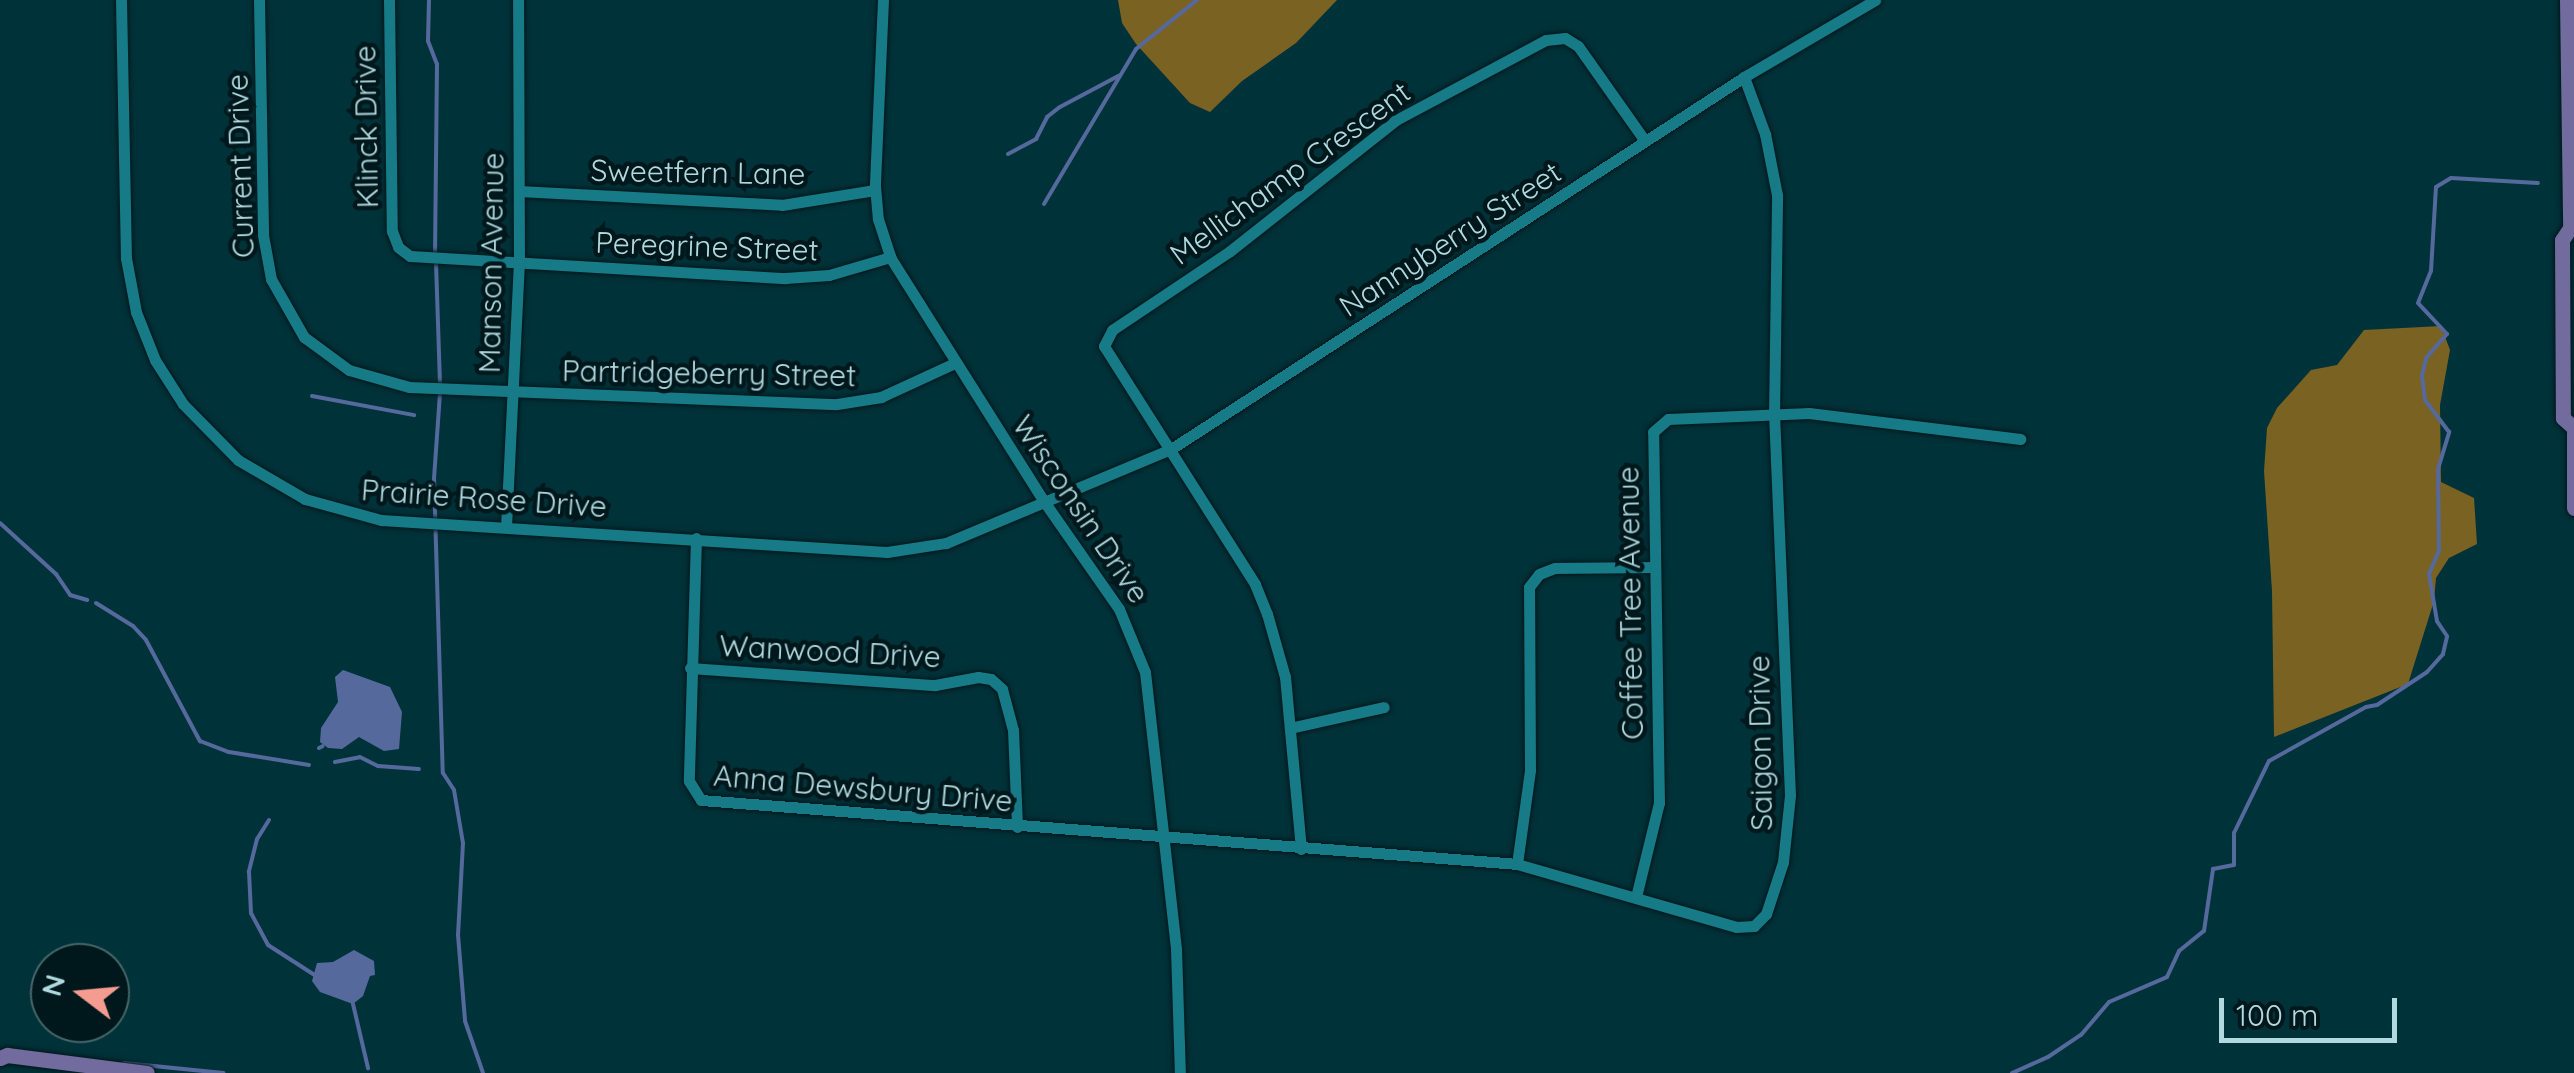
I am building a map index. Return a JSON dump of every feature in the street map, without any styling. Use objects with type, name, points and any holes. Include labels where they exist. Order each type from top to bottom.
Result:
[{"type":"main road","points":[[2567,0],[2572,231],[2562,240],[2568,330],[2563,418],[2573,426],[2574,508]]},
{"type":"main road","points":[[0,1058],[7,1055],[147,1073]]},
{"type":"main road","points":[[0,1067],[8,1073]]},
{"type":"street","name":"Prairie Rose Drive","points":[[120,0],[124,231],[130,286],[144,336],[183,404],[238,460],[282,488],[318,504],[381,520],[919,550],[961,538],[1043,500]]},
{"type":"street","name":"Current Drive","points":[[260,0],[263,236],[271,279],[290,318],[319,350],[370,378],[409,387],[514,394]]},
{"type":"street","name":"Klinck Drive","points":[[389,0],[394,239],[410,256],[519,264]]},
{"type":"street","name":"Manson Avenue","points":[[506,527],[519,264],[518,0]]},
{"type":"street","name":"Wisconsin Drive","points":[[884,0],[875,190],[890,257],[1043,500],[1120,609],[1137,648],[1150,695],[1178,978],[1180,1073]]},
{"type":"street","name":"Nannyberry Street","points":[[1043,500],[1171,449],[1744,77],[1876,0]]},
{"type":"street","name":"Mellichamp Crescent","points":[[1301,848],[1277,641],[1255,584],[1104,346],[1112,330],[1230,252],[1396,120],[1546,40],[1559,38],[1578,46],[1645,141]]},
{"type":"street","name":"Saigon Drive","points":[[1166,838],[1517,864],[1750,928],[1766,914],[1783,862],[1790,796],[1774,417],[1776,196],[1765,134],[1744,77]]},
{"type":"street","name":"Sweetfern Lane","points":[[519,191],[782,205],[875,190]]},
{"type":"street","name":"Peregrine Street","points":[[519,264],[807,278],[890,257]]},
{"type":"street","name":"Partridgeberry Street","points":[[514,394],[852,403],[909,387],[956,363]]},
{"type":"street","name":"Coffee Tree Avenue","points":[[1636,897],[1660,802],[1652,432],[1668,418],[1809,413],[2020,439]]},
{"type":"street","name":"Anna Dewsbury Drive","points":[[696,538],[689,783],[701,800],[1166,838]]},
{"type":"street","points":[[1517,864],[1530,770],[1529,587],[1540,574],[1555,568],[1653,567]]},
{"type":"street","name":"Wanwood Drive","points":[[690,668],[925,685],[989,678],[1003,692],[1013,730],[1018,768],[1018,827]]},
{"type":"street","points":[[1290,728],[1384,707]]},
{"type":"shaded area","points":[[1118,0],[1337,0],[1296,43],[1242,81],[1210,112],[1190,103],[1136,44],[1122,23]]},
{"type":"shaded area","points":[[2441,326],[2450,350],[2440,405],[2441,482],[2474,498],[2477,544],[2449,558],[2436,578],[2434,601],[2408,684],[2274,737],[2272,591],[2264,471],[2267,428],[2277,408],[2311,370],[2337,365],[2364,330]]},
{"type":"water","points":[[343,670],[390,687],[402,712],[399,749],[384,751],[359,737],[342,749],[328,748],[320,742],[321,728],[338,702],[335,677]]},
{"type":"water","points":[[354,950],[374,961],[375,975],[370,976],[363,996],[353,1004],[320,992],[312,981],[317,963],[333,962]]},
{"type":"waterway","points":[[429,0],[428,41],[437,64],[435,253]]},
{"type":"waterway","points":[[1044,204],[1136,49],[1197,0]]},
{"type":"waterway","points":[[1008,154],[1036,139],[1047,117],[1060,107],[1118,76]]},
{"type":"waterway","points":[[2012,1073],[2048,1057],[2081,1035],[2109,1002],[2167,977],[2179,951],[2204,931],[2213,869],[2234,865],[2234,833],[2269,761],[2366,707],[2377,705],[2427,672],[2443,654],[2447,636],[2437,621],[2429,574],[2439,551],[2438,469],[2449,432],[2425,400],[2422,376],[2426,358],[2447,334],[2418,303],[2431,271],[2436,187],[2451,178],[2538,183]]},
{"type":"waterway","points":[[436,263],[440,383]]},
{"type":"waterway","points":[[440,393],[434,478],[443,773],[454,790],[463,843],[458,935],[465,1021],[483,1073]]},
{"type":"waterway","points":[[312,396],[414,415]]},
{"type":"waterway","points":[[0,523],[56,574],[70,595],[87,600]]},
{"type":"waterway","points":[[96,603],[133,626],[146,640],[200,741],[229,752],[309,765]]},
{"type":"waterway","points":[[319,748],[323,746]]},
{"type":"waterway","points":[[335,762],[360,757],[378,766],[419,769]]},
{"type":"waterway","points":[[269,820],[257,839],[249,872],[251,913],[268,945],[313,974]]},
{"type":"waterway","points":[[353,1004],[368,1068]]},
{"type":"waterway","points":[[124,1063],[223,1073]]}]
